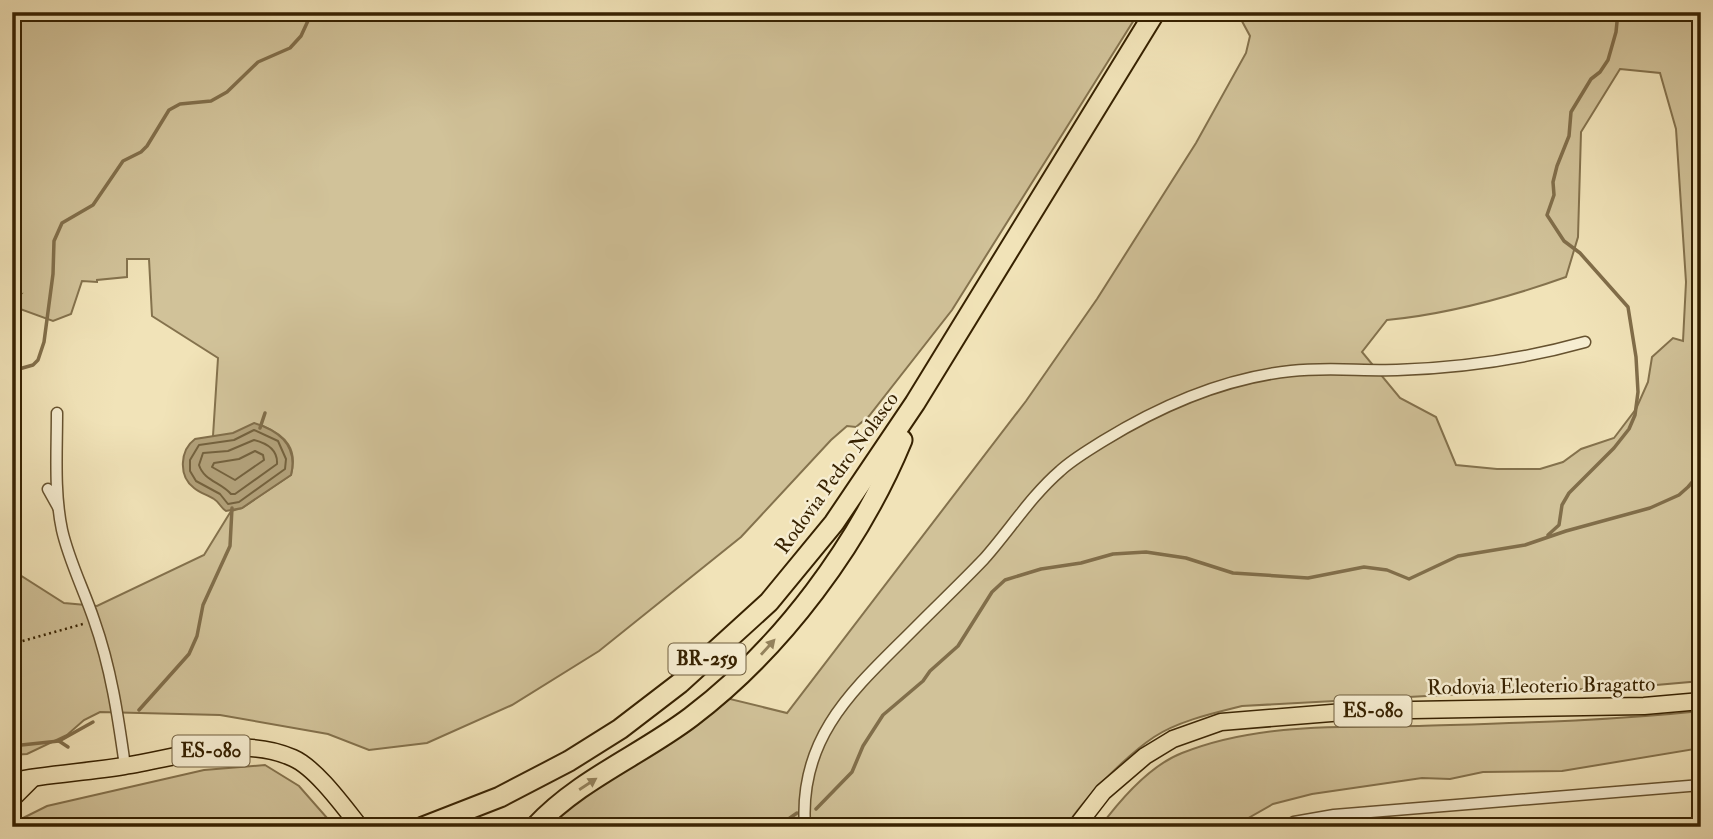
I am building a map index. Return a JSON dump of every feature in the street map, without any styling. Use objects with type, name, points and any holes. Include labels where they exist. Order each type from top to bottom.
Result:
[{"type":"highway","name":"Rodovia Pedro Nolasco","points":[[424,827],[500,797],[569,761],[620,729],[680,683],[769,602],[834,523],[915,403],[1155,12]]},
{"type":"highway","points":[[535,827],[554,807],[691,717],[744,673],[793,619],[862,519],[896,453],[915,403]]},
{"type":"main road","name":"Rodovia Eleoterio Bragatto","points":[[1078,825],[1103,792],[1145,756],[1173,739],[1221,722],[1356,711],[1644,706],[1701,701]]},
{"type":"main road","name":"ES-080","points":[[33,778],[237,747],[275,752],[304,764],[360,827]]},
{"type":"main road","points":[[12,781],[33,778]]},
{"type":"main road","points":[[12,799],[33,778]]},
{"type":"street","points":[[804,827],[805,795],[811,762],[837,710],[984,559],[1059,471],[1116,433],[1170,404],[1254,376],[1292,370],[1392,370],[1467,365],[1528,356],[1585,342]]},
{"type":"street","points":[[57,413],[59,511],[70,557],[95,621],[116,697],[125,766]]},
{"type":"street","points":[[48,489],[59,511]]},
{"type":"street","points":[[1285,827],[1294,822],[1334,815],[1701,785]]},
{"type":"path","points":[[12,645],[95,621]]},
{"type":"shaded area","points":[[12,12],[1139,12],[952,310],[869,416],[856,427],[847,426],[831,440],[741,537],[599,651],[512,705],[427,743],[369,750],[328,734],[220,715],[100,712],[84,720],[67,735],[27,754],[12,755],[12,564],[20,575],[64,603],[97,606],[204,555],[231,511],[242,508],[291,475],[293,458],[284,439],[263,426],[224,436],[213,436],[218,358],[152,316],[149,259],[127,259],[127,277],[97,282],[82,281],[71,314],[53,321],[20,309],[18,301],[21,294],[12,295]]},
{"type":"shaded area","points":[[1237,12],[1701,12],[1701,681],[1622,688],[1242,706],[1185,722],[1154,737],[1106,778],[1066,827],[541,827],[722,697],[787,713],[1026,401],[1097,299],[1196,143],[1246,53],[1250,36]],"holes":[[[1620,69],[1660,73],[1676,129],[1686,282],[1683,341],[1673,338],[1652,357],[1648,382],[1636,409],[1614,438],[1581,449],[1563,462],[1540,469],[1456,465],[1436,417],[1400,398],[1362,352],[1387,320],[1478,304],[1566,277],[1578,237],[1581,132]]]},
{"type":"shaded area","points":[[1701,711],[1701,748],[1562,771],[1483,772],[1450,779],[1422,778],[1312,794],[1273,804],[1245,820],[1239,827],[1100,827],[1127,795],[1159,766],[1182,753],[1240,736],[1329,727],[1560,721]]},
{"type":"shaded area","points":[[265,765],[299,786],[335,827],[12,827],[13,823],[47,806],[204,770]]},
{"type":"water","points":[[254,423],[272,430],[285,441],[292,456],[291,475],[242,508],[226,511],[216,500],[196,490],[189,483],[183,470],[184,456],[195,439],[233,433]]},
{"type":"waterway","points":[[12,371],[33,365],[38,360],[44,342],[53,274],[54,241],[62,223],[93,205],[123,161],[147,146],[169,110],[180,104],[211,101],[227,92],[258,62],[290,48],[301,36],[312,12]]},
{"type":"waterway","points":[[1548,535],[1559,525],[1562,505],[1569,493],[1614,448],[1629,429],[1635,415],[1638,392],[1636,357],[1628,307],[1580,253],[1564,241],[1547,215],[1554,195],[1553,182],[1557,166],[1569,136],[1571,112],[1591,79],[1608,60],[1616,32],[1618,12]]},
{"type":"waterway","points":[[260,428],[265,413]]},
{"type":"waterway","points":[[816,809],[852,772],[863,746],[883,715],[958,646],[992,592],[1005,580],[1041,569],[1081,563],[1113,554],[1146,552],[1186,558],[1233,573],[1308,578],[1364,567],[1387,570],[1409,579],[1458,556],[1525,545],[1650,508],[1679,495],[1701,472]]},
{"type":"waterway","points":[[139,710],[189,654],[197,636],[203,605],[230,546],[232,508]]},
{"type":"waterway","points":[[12,746],[59,741],[93,722]]},
{"type":"waterway","points":[[59,741],[68,747]]},
{"type":"waterway","points":[[777,827],[797,813]]}]
